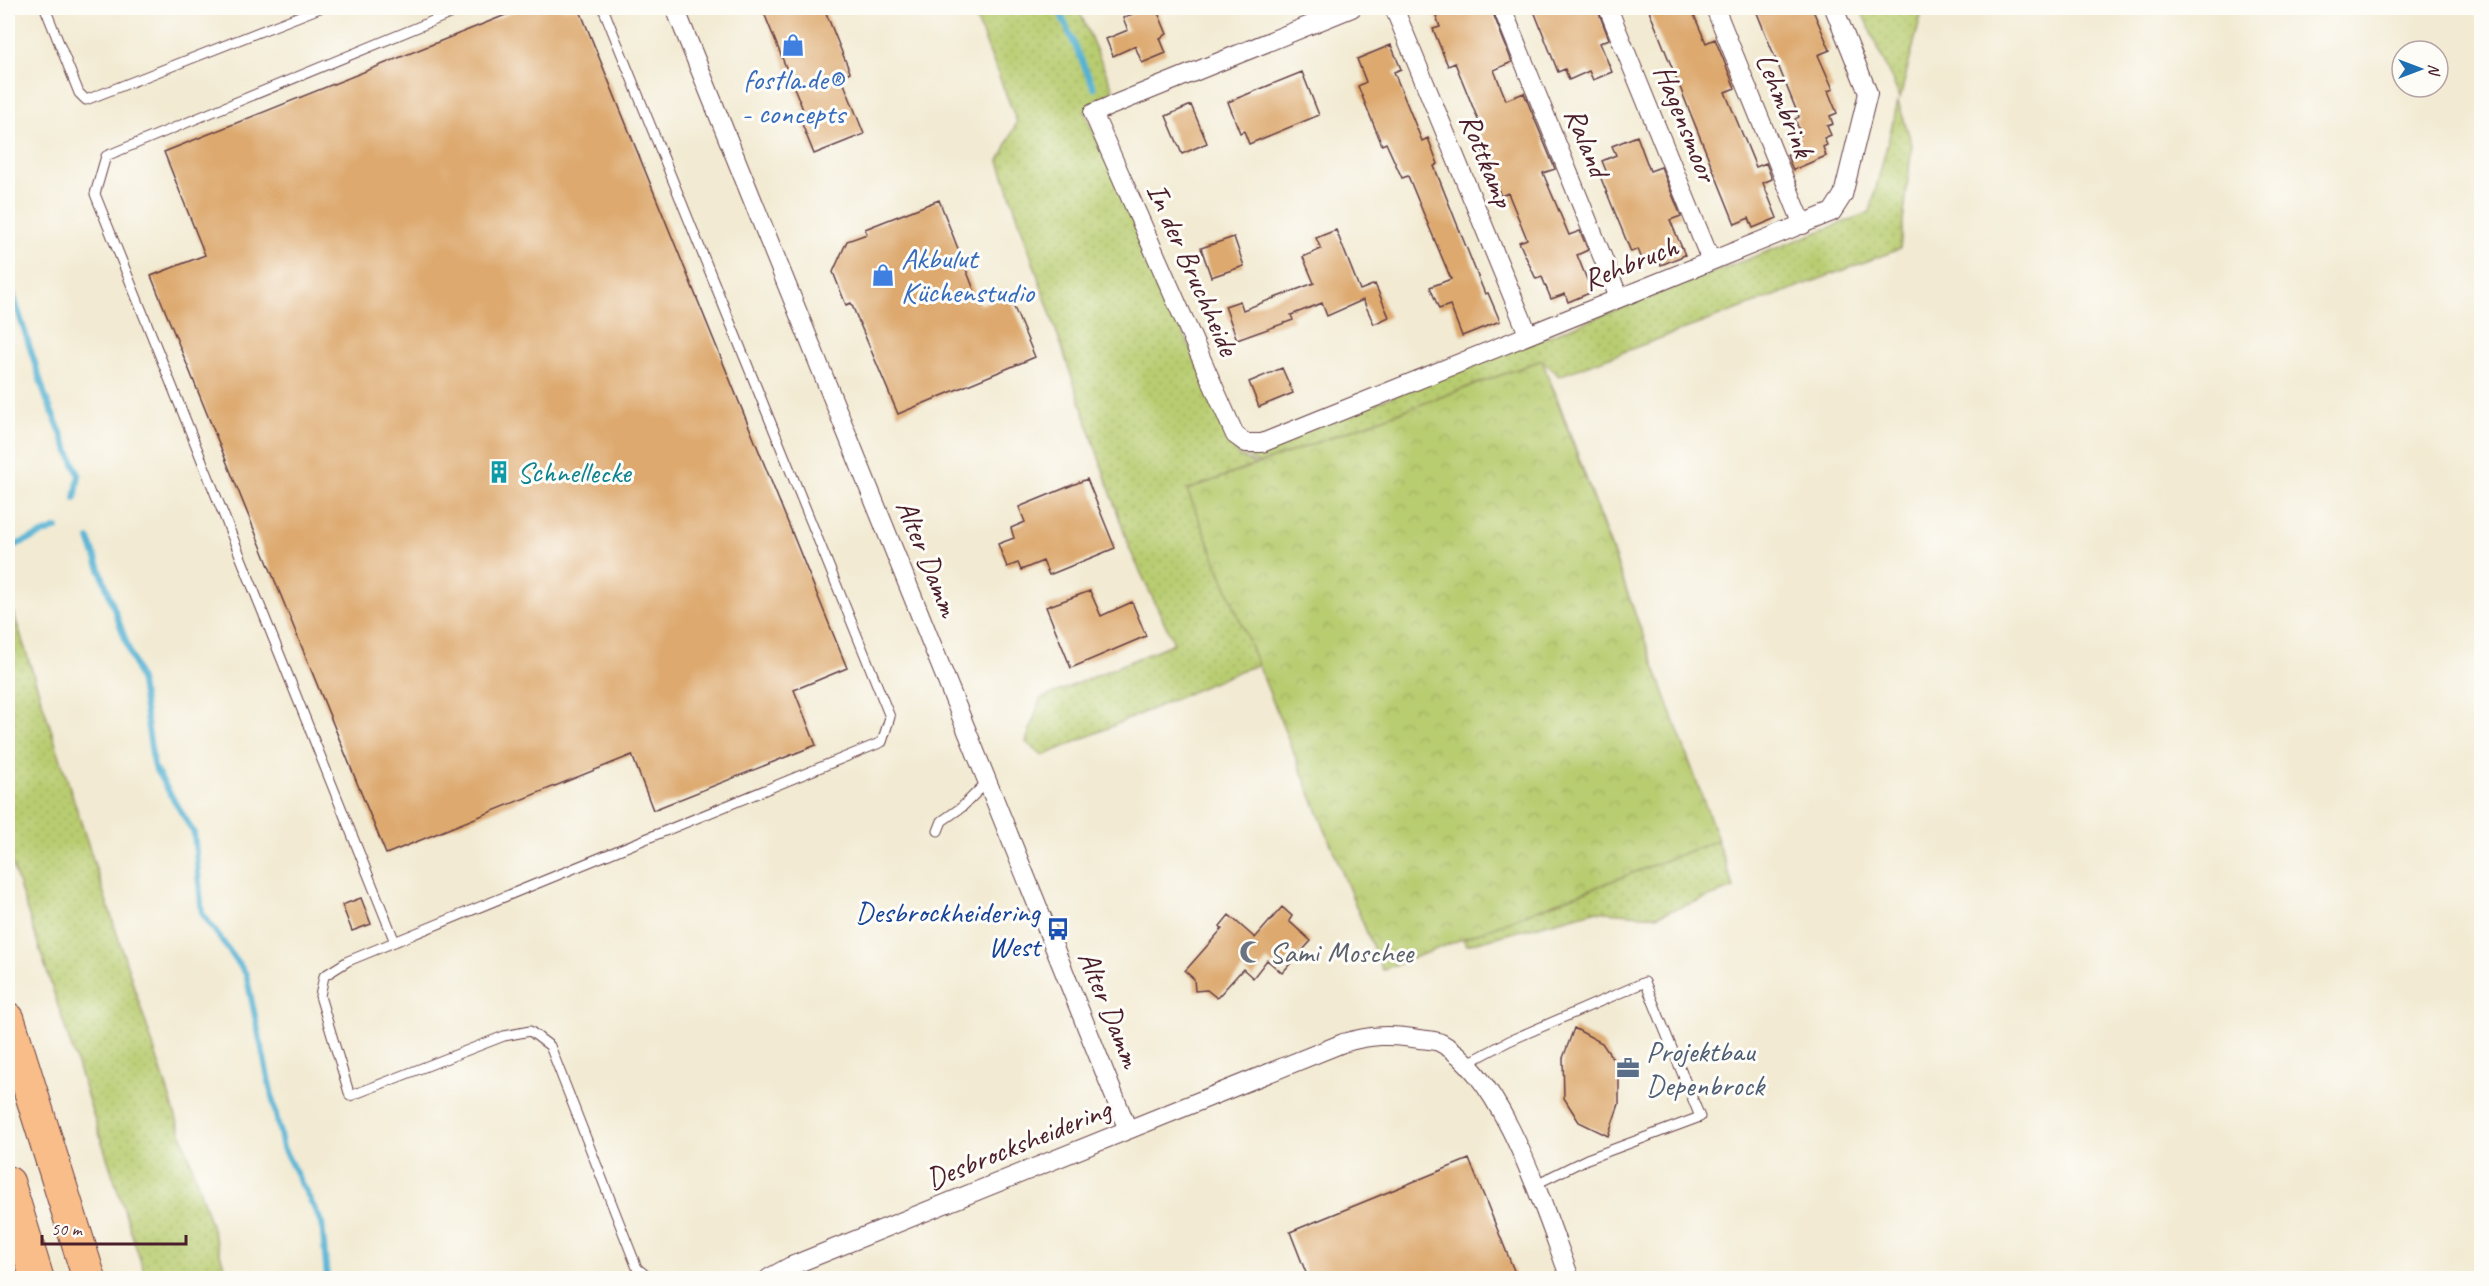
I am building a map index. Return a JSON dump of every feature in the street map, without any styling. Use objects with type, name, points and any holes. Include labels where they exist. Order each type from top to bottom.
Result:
[{"type":"highway","points":[[8,1019],[89,1278]]},
{"type":"highway","points":[[8,1183],[38,1278]]},
{"type":"highway","points":[[72,1226],[95,1278]]},
{"type":"street","name":"Alter Damm","points":[[675,8],[1128,1130]]},
{"type":"street","name":"In der Bruchheide","points":[[1246,443],[1235,435],[1093,113],[1352,8]]},
{"type":"street","name":"Rottkamp","points":[[1395,8],[1528,334]]},
{"type":"street","name":"Raland","points":[[1502,8],[1619,298]]},
{"type":"street","name":"Hagensmoor","points":[[1608,8],[1711,261]]},
{"type":"street","name":"Lehmbrink","points":[[1714,8],[1803,225]]},
{"type":"street","name":"Rehbruch","points":[[1246,443],[1262,443],[1832,212],[1843,195],[1868,99],[1867,87],[1834,8]]},
{"type":"street","name":"Desbrocksheidering","points":[[769,1278],[791,1266],[1343,1043],[1369,1036],[1394,1035],[1440,1042],[1468,1063],[1488,1086],[1505,1118],[1534,1185],[1570,1278]]},
{"type":"lane","points":[[45,8],[82,98],[92,100],[320,8]]},
{"type":"lane","points":[[395,942],[95,194],[106,156],[464,8]]},
{"type":"lane","points":[[603,8],[890,717],[882,742],[348,961],[324,976],[320,996],[350,1096],[504,1036],[530,1031],[550,1046],[637,1268],[650,1278]]},
{"type":"lane","points":[[938,831],[942,820],[962,807],[988,781]]},
{"type":"lane","points":[[1468,1063],[1509,1041],[1645,982],[1700,1117],[1587,1159],[1534,1185]]},
{"type":"green space","points":[[972,8],[1078,8],[1113,89],[1085,113],[1239,456],[1344,511],[1541,363],[1555,392],[1734,888],[1656,916],[1594,911],[1466,945],[1449,905],[1311,648],[1242,670],[1043,756],[1026,742],[1040,699],[1174,643],[1130,550],[999,161],[1017,122]]},
{"type":"green space","points":[[1860,8],[1923,8],[1900,98]]},
{"type":"green space","points":[[1898,102],[1912,144],[1900,249],[1559,376],[1542,360],[1259,464],[1243,454],[1870,212]]},
{"type":"green space","points":[[1542,360],[1718,840],[1382,970],[1187,490]]},
{"type":"green space","points":[[8,596],[228,1278],[146,1278],[8,851]]},
{"type":"building","name":"Schnellecke","points":[[523,8],[579,8],[847,668],[794,690],[816,745],[653,810],[632,755],[386,854],[151,276],[205,255],[164,152]]},
{"type":"building","points":[[762,8],[824,8],[850,72],[841,76],[864,134],[814,154],[798,114],[804,112]]},
{"type":"building","points":[[1132,8],[1156,8],[1167,34],[1160,38],[1166,53],[1142,63],[1135,46],[1113,56],[1106,39],[1128,30],[1123,18],[1135,13]]},
{"type":"building","points":[[1457,8],[1491,8],[1512,62],[1494,70],[1506,100],[1524,93],[1555,169],[1543,173],[1569,235],[1580,231],[1588,250],[1577,255],[1592,292],[1568,302],[1565,294],[1551,299],[1542,277],[1536,279],[1519,242],[1527,239],[1508,193],[1501,196],[1484,157],[1476,135],[1483,132],[1455,63],[1448,66],[1433,29],[1440,27],[1436,16]]},
{"type":"building","points":[[1542,8],[1597,8],[1609,39],[1600,43],[1612,72],[1593,80],[1589,71],[1569,80],[1565,69],[1558,72],[1534,11]]},
{"type":"building","points":[[1648,8],[1691,8],[1706,43],[1715,39],[1735,88],[1725,92],[1756,167],[1766,163],[1772,179],[1763,183],[1777,218],[1753,228],[1749,218],[1735,224]]},
{"type":"building","points":[[1755,8],[1812,8],[1830,50],[1818,55],[1833,89],[1828,91],[1837,113],[1830,116],[1833,124],[1827,126],[1831,135],[1824,138],[1827,145],[1823,147],[1826,156],[1793,170],[1787,155],[1794,152],[1789,140],[1801,135],[1795,119],[1799,117]]},
{"type":"building","points":[[1391,45],[1401,69],[1394,72],[1422,141],[1428,138],[1438,164],[1434,166],[1485,294],[1488,293],[1500,321],[1462,336],[1450,305],[1439,309],[1430,287],[1451,279],[1408,176],[1402,178],[1386,143],[1382,145],[1358,86],[1366,82],[1357,59]]},
{"type":"building","points":[[1302,72],[1319,115],[1249,144],[1244,131],[1240,133],[1228,102]]},
{"type":"building","points":[[1191,105],[1207,143],[1182,154],[1166,116]]},
{"type":"building","points":[[1637,136],[1650,171],[1661,167],[1681,216],[1670,220],[1685,255],[1661,265],[1657,256],[1643,262],[1638,249],[1631,252],[1600,176],[1607,173],[1602,161],[1616,155],[1612,146]]},
{"type":"building","points":[[939,200],[980,305],[1008,293],[1035,357],[898,414],[851,303],[846,305],[833,272],[847,241],[867,234],[865,229]]},
{"type":"building","points":[[1336,230],[1360,290],[1375,284],[1389,317],[1374,324],[1363,300],[1327,316],[1322,303],[1291,315],[1293,320],[1237,340],[1225,306],[1240,301],[1243,310],[1314,283],[1303,257],[1321,249],[1316,238]]},
{"type":"building","points":[[1234,237],[1244,266],[1211,277],[1201,248]]},
{"type":"building","points":[[1282,368],[1293,393],[1259,407],[1249,382]]},
{"type":"building","points":[[1087,479],[1115,548],[1049,575],[1043,561],[1021,570],[1018,563],[1007,567],[998,544],[1014,538],[1011,528],[1025,522],[1019,507]]},
{"type":"building","points":[[1090,591],[1101,616],[1132,602],[1146,636],[1071,668],[1046,607]]},
{"type":"building","points":[[361,898],[371,924],[352,931],[342,905]]},
{"type":"building","name":"Sami Moschee","points":[[1282,907],[1292,916],[1289,921],[1311,941],[1282,973],[1267,960],[1253,978],[1243,969],[1217,998],[1207,990],[1195,991],[1194,979],[1185,971],[1222,929],[1220,926],[1229,915],[1255,938]]},
{"type":"building","points":[[1574,1028],[1602,1043],[1619,1068],[1619,1104],[1608,1136],[1579,1122],[1564,1098],[1563,1058]]},
{"type":"building","points":[[1469,1159],[1517,1278],[1308,1278],[1290,1232]]},
{"type":"waterway","points":[[1058,8],[1094,88]]},
{"type":"waterway","points":[[8,279],[46,398],[79,475],[75,499]]},
{"type":"waterway","points":[[8,548],[57,528]]},
{"type":"waterway","points":[[89,539],[141,683],[154,767],[194,833],[202,913],[246,974],[283,1148],[322,1223],[327,1278]]},
{"type":"place","name":"fostla.de® - concepts","points":[[793,45]]},
{"type":"place","name":"Akbulut Küchenstudio","points":[[883,275]]},
{"type":"place","name":"Schnellecke","points":[[499,472]]},
{"type":"place","name":"Desbrockheidering West","points":[[1058,929]]},
{"type":"place","name":"Sami Moschee","points":[[1251,952]]},
{"type":"place","name":"Projektbau Depenbrock","points":[[1628,1068]]}]
